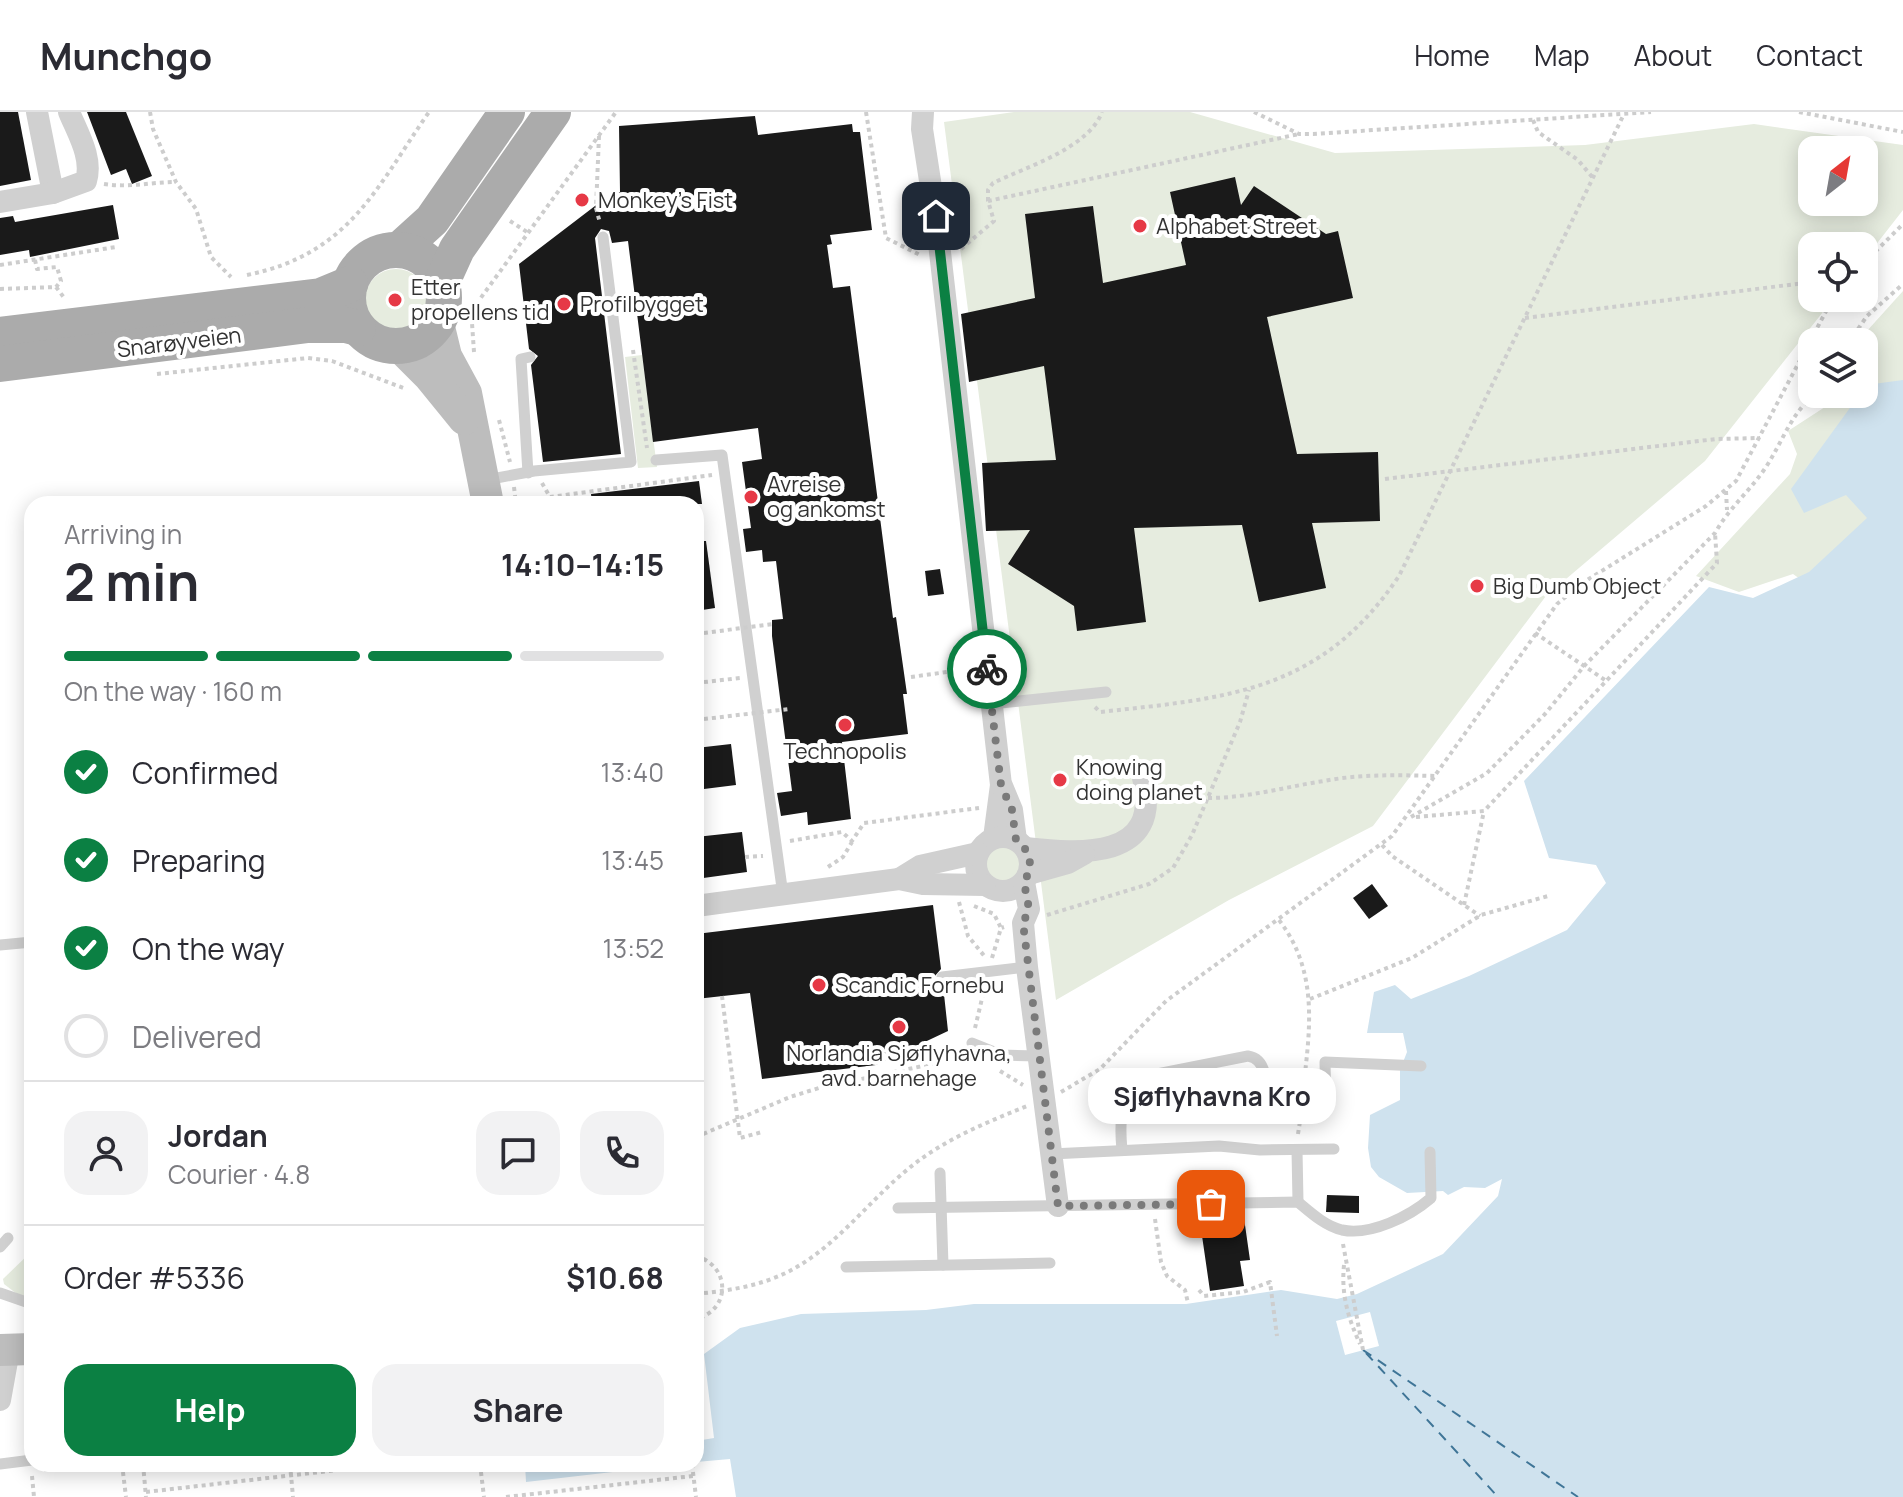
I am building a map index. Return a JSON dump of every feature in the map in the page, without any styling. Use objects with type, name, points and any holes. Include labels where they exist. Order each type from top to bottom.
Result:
[{"type":"main road","points":[[400,249],[422,256],[438,272],[444,303],[438,323],[421,339],[399,346],[372,340],[358,328],[349,307],[350,284],[358,267],[373,255],[400,249],[432,220],[507,112]]},
{"type":"main road","points":[[442,282],[457,249],[553,112]]},
{"type":"main road","name":"Snarøyveien","points":[[0,335],[310,298],[350,284]]},
{"type":"main road","name":"Snarøyveien","points":[[0,364],[308,325],[358,328]]},
{"type":"street","points":[[37,112],[53,193]]},
{"type":"street","points":[[0,202],[53,193],[86,181],[89,169],[69,112]]},
{"type":"street","points":[[923,112],[922,129],[941,265],[1000,795],[1012,810],[1003,845],[977,871],[1023,923]]},
{"type":"street","points":[[438,323],[446,356],[466,393],[487,492]]},
{"type":"street","points":[[399,346],[429,376],[471,428]]},
{"type":"street","points":[[899,879],[920,866],[1003,845],[1085,853],[1112,848],[1136,830],[1146,805],[1143,778]]},
{"type":"street","points":[[1003,845],[1030,860],[1026,878],[1029,909],[1023,923],[1038,1056],[1039,1101],[1058,1206]]},
{"type":"street","points":[[704,905],[899,879],[923,884],[1014,889],[1026,878],[1068,863],[1085,853]]},
{"type":"street","points":[[0,1400],[14,1350]]},
{"type":"lane","points":[[487,492],[531,472],[631,462],[613,342],[603,237]]},
{"type":"lane","points":[[530,357],[521,359],[531,472]]},
{"type":"lane","points":[[656,460],[722,455],[783,895]]},
{"type":"lane","points":[[991,704],[1106,692]]},
{"type":"lane","points":[[0,945],[24,943]]},
{"type":"lane","points":[[942,977],[1027,967]]},
{"type":"lane","points":[[972,1043],[1002,1055],[1038,1056]]},
{"type":"lane","points":[[1122,1150],[1119,1116],[1134,1087],[1147,1076],[1248,1056],[1257,1057],[1263,1065],[1263,1098]]},
{"type":"lane","points":[[1124,1104],[1146,1110],[1263,1098],[1326,1105],[1325,1062],[1421,1066]]},
{"type":"lane","points":[[1051,1154],[1219,1146],[1334,1149]]},
{"type":"lane","points":[[1297,1150],[1298,1202]]},
{"type":"lane","points":[[898,1208],[1298,1202],[1320,1219],[1342,1230],[1359,1230],[1406,1216],[1431,1198],[1430,1152]]},
{"type":"lane","points":[[940,1173],[943,1265]]},
{"type":"lane","points":[[846,1267],[1050,1263]]},
{"type":"lane","points":[[0,1293],[24,1301]]},
{"type":"lane","points":[[0,1464],[24,1461]]},
{"type":"path","points":[[150,112],[153,129],[176,182],[196,209],[211,257],[231,277]]},
{"type":"path","points":[[215,279],[284,267],[351,223],[429,112]]},
{"type":"path","points":[[475,357],[471,336],[475,310],[527,232],[616,112]]},
{"type":"path","points":[[866,112],[886,238],[941,265],[994,221],[988,201],[988,190],[993,183],[1080,141],[1096,126],[1102,112]]},
{"type":"path","points":[[1254,112],[1299,134]]},
{"type":"path","points":[[988,201],[1299,134],[1649,112]]},
{"type":"path","points":[[1799,112],[1903,132]]},
{"type":"path","points":[[1082,694],[1100,712],[1186,702],[1249,690],[1286,677],[1318,659],[1372,613],[1399,576],[1624,114]]},
{"type":"path","points":[[1533,119],[1538,132],[1578,160],[1593,178]]},
{"type":"path","points":[[599,133],[596,208],[603,237]]},
{"type":"path","points":[[86,181],[125,188],[153,182],[176,182]]},
{"type":"path","points":[[510,221],[527,232]]},
{"type":"path","points":[[1878,249],[1903,224]]},
{"type":"path","points":[[0,265],[116,247]]},
{"type":"path","points":[[0,289],[56,287],[61,281],[57,267],[37,269],[35,260]]},
{"type":"path","points":[[1525,318],[1798,284]]},
{"type":"path","points":[[1859,328],[1867,316],[1903,284]]},
{"type":"path","points":[[56,287],[65,299]]},
{"type":"path","points":[[49,302],[75,298]]},
{"type":"path","points":[[704,1293],[755,1285],[797,1267],[825,1247],[924,1157],[966,1132],[1083,1081],[1100,1069],[1166,1001],[1382,845],[1408,818],[1535,633],[1568,594],[1726,491],[1740,475],[1826,312]]},
{"type":"path","points":[[153,374],[308,358],[332,361],[410,391]]},
{"type":"path","points":[[1408,818],[1487,773],[1545,714],[1585,665],[1715,533],[1727,513],[1765,468],[1788,423],[1802,408]]},
{"type":"path","points":[[1385,479],[1716,439],[1760,438]]},
{"type":"path","points":[[531,472],[549,496]]},
{"type":"path","points":[[557,496],[726,473]]},
{"type":"path","points":[[1726,491],[1727,513]]},
{"type":"path","points":[[1464,905],[1484,811],[1717,563],[1715,533]]},
{"type":"path","points":[[704,633],[773,624]]},
{"type":"path","points":[[1535,633],[1608,682]]},
{"type":"path","points":[[911,677],[987,666]]},
{"type":"path","points":[[704,682],[753,677]]},
{"type":"path","points":[[958,900],[968,936],[991,963],[1001,928],[1158,879],[1173,868],[1185,852],[1240,722],[1249,690]]},
{"type":"path","points":[[704,719],[789,709]]},
{"type":"path","points":[[1208,798],[1242,798],[1326,780],[1391,775],[1435,776]]},
{"type":"path","points":[[820,873],[843,857],[864,823],[1000,795]]},
{"type":"path","points":[[1408,818],[1484,811]]},
{"type":"path","points":[[776,843],[842,832],[852,841]]},
{"type":"path","points":[[1382,845],[1392,856],[1480,916]]},
{"type":"path","points":[[1310,999],[1412,958],[1480,916],[1548,896]]},
{"type":"path","points":[[1279,920],[1293,938],[1310,999],[1297,1150]]},
{"type":"path","points":[[704,1134],[819,1088],[969,1056],[988,972]]},
{"type":"path","points":[[722,996],[740,1138],[762,1132]]},
{"type":"path","points":[[996,1069],[1023,1084],[1039,1101]]},
{"type":"path","points":[[1153,1205],[1161,1262],[1167,1276],[1185,1290],[1188,1303]]},
{"type":"path","points":[[1342,1230],[1363,1350],[1350,1323],[1342,1286],[1345,1261]]},
{"type":"path","points":[[704,1259],[719,1272],[724,1291],[720,1304],[704,1317]]},
{"type":"path","points":[[1199,1290],[1204,1296],[1243,1292],[1270,1282],[1277,1336]]},
{"type":"path","points":[[31,1472],[34,1497]]},
{"type":"path","points":[[123,1472],[126,1497]]},
{"type":"path","points":[[144,1472],[146,1494],[324,1472]]},
{"type":"path","points":[[291,1472],[293,1497]]},
{"type":"path","points":[[481,1472],[484,1497]]},
{"type":"path","points":[[693,1472],[696,1497]]},
{"type":"path","points":[[506,1497],[693,1476]]},
{"type":"shaded area","points":[[1014,112],[1190,112],[1335,153],[1585,145],[1754,124],[1839,136],[1798,136],[1798,216],[1878,216],[1878,141],[1903,145],[1903,210],[1878,242],[1878,232],[1798,232],[1798,312],[1823,312],[1810,328],[1798,328],[1798,343],[1705,461],[1546,596],[1373,826],[1229,900],[1056,1000],[944,122]]},
{"type":"shaded area","points":[[396,269],[408,271],[418,278],[425,288],[425,312],[418,322],[408,329],[396,331],[384,329],[374,322],[367,312],[365,300],[367,288],[374,278],[384,271]]},
{"type":"shaded area","points":[[1903,291],[1903,641],[1837,605],[1793,574],[1739,592],[1696,576],[1790,474],[1797,454],[1788,431],[1823,408],[1878,408],[1878,328],[1870,328]]},
{"type":"shaded area","points":[[642,355],[657,467],[638,468],[625,357]]},
{"type":"shaded area","points":[[1003,844],[1016,850],[1022,863],[1016,876],[1003,882],[990,876],[984,863],[990,850]]},
{"type":"shaded area","points":[[24,1259],[24,1298],[4,1284],[3,1279]]},
{"type":"water","points":[[1903,380],[1903,1497],[736,1497],[730,1459],[704,1461],[704,1440],[714,1438],[704,1354],[740,1328],[801,1314],[926,1310],[974,1304],[1186,1304],[1281,1290],[1337,1299],[1357,1294],[1443,1254],[1498,1196],[1502,1179],[1485,1188],[1464,1187],[1448,1195],[1443,1191],[1407,1193],[1379,1177],[1371,1167],[1368,1148],[1370,1115],[1400,1100],[1400,1070],[1407,1052],[1403,1033],[1367,1033],[1374,992],[1395,985],[1411,999],[1469,976],[1567,930],[1606,883],[1596,865],[1549,858],[1524,781],[1709,587],[1753,598],[1809,572],[1867,518],[1846,495],[1804,513],[1791,489],[1850,408],[1878,408],[1878,383]]},
{"type":"water","points":[[525,1472],[613,1472],[526,1482]]},
{"type":"pier","points":[[1370,1312],[1379,1346],[1345,1355],[1336,1321]]},
{"type":"building","points":[[0,112],[18,112],[31,180],[0,186]]},
{"type":"building","points":[[87,112],[126,112],[152,176],[132,184],[126,169],[111,175]]},
{"type":"building","points":[[755,116],[758,135],[852,124],[853,132],[860,132],[872,230],[830,235],[832,244],[827,245],[833,288],[850,286],[893,618],[896,617],[907,694],[903,694],[908,734],[842,742],[851,819],[808,825],[807,812],[781,816],[777,793],[792,791],[772,636],[772,620],[783,619],[776,561],[763,562],[762,550],[746,552],[743,529],[751,528],[742,462],[762,459],[758,428],[653,442],[628,241],[612,243],[609,231],[601,229],[595,238],[621,454],[543,462],[531,365],[538,356],[529,349],[519,264],[612,193],[620,192],[619,126]]},
{"type":"building","points":[[1235,177],[1241,205],[1254,186],[1326,234],[1338,231],[1353,298],[1267,317],[1297,454],[1378,452],[1380,521],[1312,523],[1326,588],[1259,602],[1242,525],[1134,528],[1146,622],[1077,631],[1074,606],[1008,564],[1030,530],[986,531],[982,463],[1056,460],[1044,366],[969,382],[961,314],[1035,298],[1025,214],[1093,206],[1103,283],[1186,265],[1170,192]]},
{"type":"building","points":[[113,205],[119,239],[30,257],[29,250],[0,255],[0,218],[13,216],[15,222]]},
{"type":"building","points":[[699,481],[701,496],[591,496]]},
{"type":"building","points":[[704,541],[706,541],[715,608],[704,610]]},
{"type":"building","points":[[940,569],[944,594],[928,596],[925,571]]},
{"type":"building","points":[[731,744],[736,785],[704,789],[704,747]]},
{"type":"building","points":[[742,832],[747,872],[704,878],[704,836]]},
{"type":"building","points":[[1372,884],[1388,906],[1369,919],[1353,898]]},
{"type":"building","name":"Scandic Fornebu","points":[[933,905],[941,969],[934,977],[936,983],[943,985],[948,1031],[876,1065],[762,1079],[750,993],[704,998],[704,933]]},
{"type":"building","points":[[1327,1195],[1359,1196],[1359,1213],[1326,1212]]},
{"type":"building","points":[[1243,1211],[1250,1260],[1240,1261],[1244,1286],[1210,1291],[1199,1215]]},
{"type":"ferry route","points":[[1363,1350],[1578,1497]]},
{"type":"ferry route","points":[[1366,1353],[1498,1497]]},
{"type":"way so far","points":[[987,669],[1001,785],[1012,810],[1016,840],[1023,845],[1030,860],[1029,874],[1024,882],[1029,909],[1023,923],[1058,1206],[1211,1204]]},
{"type":"place","name":"Monkey’s Fist","points":[[582,200]]},
{"type":"place","name":"Alphabet Street","points":[[1140,226]]},
{"type":"place","name":"Etter propellens tid","points":[[395,300]]},
{"type":"place","name":"Profilbygget","points":[[564,304]]},
{"type":"place","name":"Avreise og ankomst","points":[[751,497]]},
{"type":"place","name":"Big Dumb Object","points":[[1477,586]]},
{"type":"place","name":"Technopolis","points":[[845,725]]},
{"type":"place","name":"Knowing doing planet","points":[[1060,780]]},
{"type":"place","name":"Scandic Fornebu","points":[[819,985]]},
{"type":"place","name":"Norlandia Sjøflyhavna, avd. barnehage","points":[[899,1027]]},
{"type":"place","name":"Sjøflyhavna Kro","points":[[1211,1204]]},
{"type":"route","points":[[936,216],[987,669]]}]
